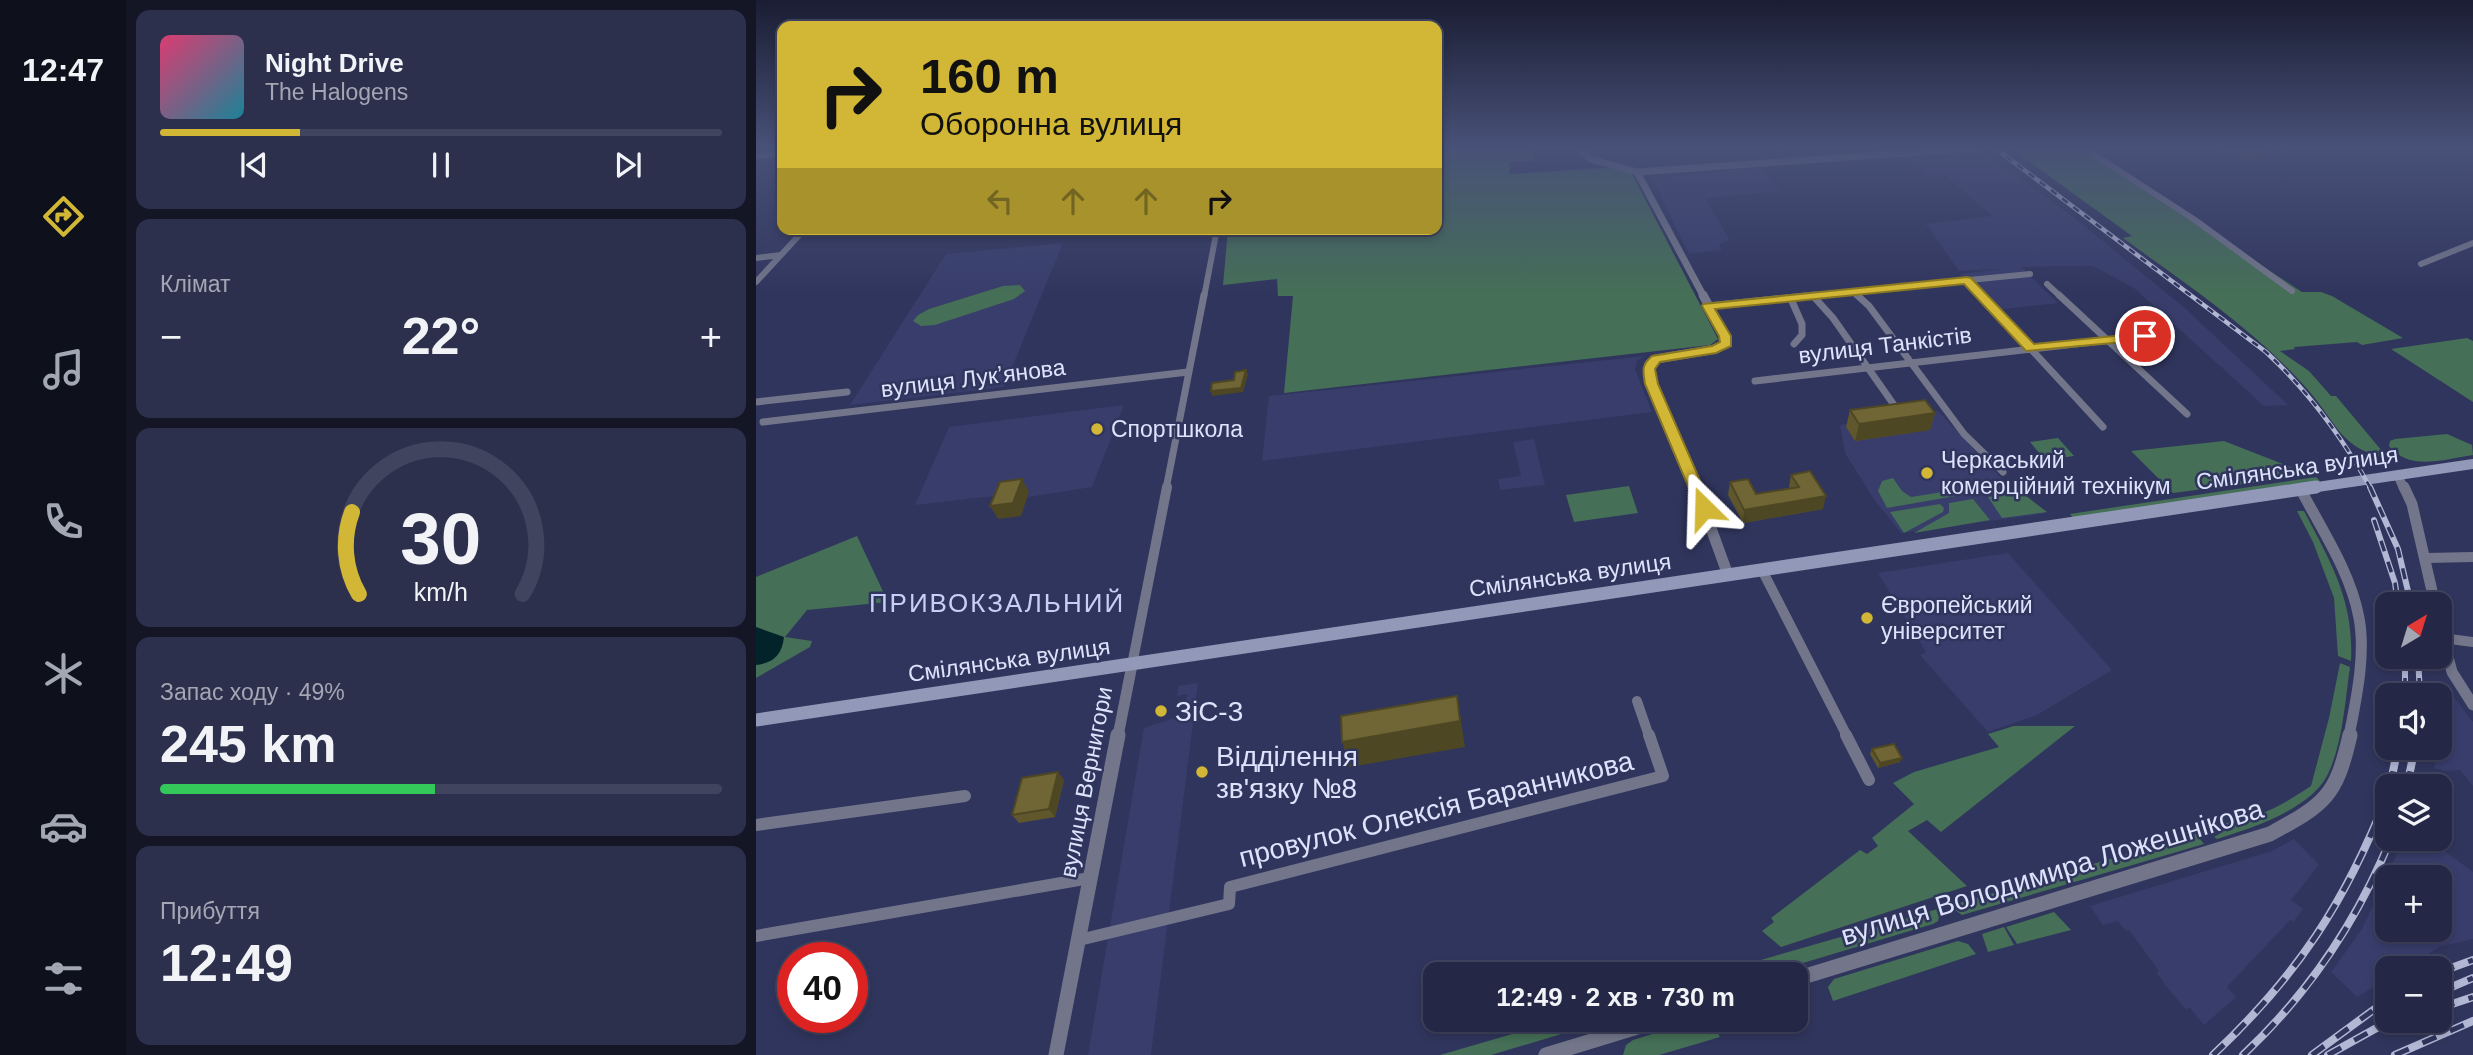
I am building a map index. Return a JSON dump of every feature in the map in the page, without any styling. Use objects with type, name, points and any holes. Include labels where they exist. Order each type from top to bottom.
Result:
[{"type":"main road","name":"Смілянська вулиця","points":[[756,720],[2473,464]]},
{"type":"street","points":[[1651,197],[1725,336],[1726,344],[1716,349],[1656,359],[1649,364],[1649,369],[1651,384],[1695,484],[1728,575]]},
{"type":"street","points":[[2160,197],[2292,291]]},
{"type":"street","points":[[756,282],[799,235]]},
{"type":"street","name":"вулиця Вернигори","points":[[1056,1055],[1216,235]]},
{"type":"street","points":[[2421,264],[2473,243]]},
{"type":"street","points":[[756,258],[781,255]]},
{"type":"street","points":[[1708,306],[2030,274]]},
{"type":"street","points":[[1967,280],[2103,427]]},
{"type":"street","points":[[2047,284],[2187,414]]},
{"type":"street","points":[[1853,292],[1862,298],[1964,434],[2003,472]]},
{"type":"street","points":[[1814,297],[1833,318],[1894,405]]},
{"type":"street","points":[[1791,299],[1802,324],[1802,335],[1794,344]]},
{"type":"street","name":"вулиця Танкістів","points":[[1755,381],[2145,336]]},
{"type":"street","name":"вулиця Лукʼянова","points":[[763,422],[1188,372]]},
{"type":"street","name":"вулиця Лукʼянова","points":[[756,402],[847,392]]},
{"type":"street","points":[[2398,476],[2410,498],[2433,592]]},
{"type":"street","name":"вулиця Володимира Ложешнікова","points":[[1808,975],[2245,842],[2277,830],[2318,804],[2332,791],[2339,777],[2353,720],[2359,619],[2341,572],[2301,490]]},
{"type":"street","points":[[2426,558],[2473,557]]},
{"type":"street","points":[[1762,570],[1869,780]]},
{"type":"street","points":[[2452,636],[2473,642]]},
{"type":"street","points":[[2451,669],[2473,705]]},
{"type":"street","name":"провулок Олексія Баранникова","points":[[1079,940],[1229,904],[1230,887],[1663,776],[1637,701]]},
{"type":"street","points":[[756,825],[965,796]]},
{"type":"street","points":[[756,936],[1090,878]]},
{"type":"street","points":[[1546,1055],[1621,1032]]},
{"type":"shaded area","points":[[1661,197],[1713,197],[1705,198],[1729,239],[1719,245],[1722,250],[1689,254]]},
{"type":"shaded area","points":[[1970,197],[2045,197],[2186,309],[2288,405],[2264,406],[2134,288],[2093,266],[2021,267],[2058,303],[1995,310],[1960,274],[2001,269],[1959,271],[1926,224],[1992,216]]},
{"type":"shaded area","points":[[1063,243],[1004,387],[850,405],[946,254]]},
{"type":"shaded area","points":[[1645,356],[1637,361],[1635,369],[1652,412],[1262,461],[1269,396]]},
{"type":"shaded area","points":[[1124,405],[1092,487],[1028,497],[1029,492],[915,505],[949,427]]},
{"type":"shaded area","name":"Черкаський комерційний технікум","points":[[1938,411],[2004,481],[2048,513],[1901,533],[1875,501],[1845,453],[1840,425]]},
{"type":"shaded area","points":[[1534,439],[1545,485],[1500,490],[1498,479],[1521,476],[1513,442]]},
{"type":"shaded area","points":[[2008,553],[2112,670],[2037,715],[1988,732],[1920,655],[1926,652],[1878,573]]},
{"type":"shaded area","points":[[756,627],[784,637],[776,657],[756,665]]},
{"type":"shaded area","points":[[1198,683],[1151,1055],[1088,1055],[1144,728],[1184,715],[1187,694],[1177,696],[1178,686]]},
{"type":"shaded area","points":[[2452,695],[2473,722],[2473,786],[2460,770],[2444,771],[2434,768],[2436,760],[2452,760]]},
{"type":"shaded area","points":[[2294,839],[2319,865],[2291,900],[2303,909],[2227,987],[2236,997],[2204,1025],[2190,1008],[2186,1009],[2170,991],[2129,930],[2126,931],[2118,921],[2103,925],[2090,906],[2272,851]]},
{"type":"shaded area","points":[[2398,851],[2445,851],[2473,872],[2473,939],[2439,947],[2425,956],[2375,956],[2375,986],[2357,997],[2331,972],[2362,929],[2375,901],[2375,942],[2452,942],[2452,865],[2392,865]]},
{"type":"green space","points":[[1442,197],[1644,197],[1718,339],[1710,345],[1284,393],[1293,296],[1278,296],[1277,279],[1223,285],[1227,235],[1442,235]]},
{"type":"green space","points":[[2078,197],[2157,197],[2302,292],[2321,292],[2332,296],[2403,338],[2362,345],[2357,342],[2294,347],[2295,349],[2280,351],[2309,371],[2331,396],[2336,396],[2387,457],[2372,454],[2350,442],[2309,391],[2267,348],[2196,291],[2123,238],[2132,236]]},
{"type":"green space","points":[[1020,285],[1025,291],[1014,299],[935,325],[921,326],[913,321],[929,309],[1003,286]]},
{"type":"green space","points":[[2467,338],[2473,341],[2473,402],[2391,349]]},
{"type":"green space","points":[[2447,434],[2472,445],[2473,455],[2439,461],[2417,461],[2397,454],[2389,446],[2390,441],[2395,439]]},
{"type":"green space","points":[[2058,438],[2074,456],[2045,460],[2030,442]]},
{"type":"green space","points":[[2224,441],[2311,475],[2173,493],[2131,451]]},
{"type":"green space","points":[[2316,477],[2320,481],[2073,518],[2070,514]]},
{"type":"green space","points":[[1893,478],[1902,491],[1911,497],[1961,489],[1967,494],[1887,508],[1878,491],[1882,481]]},
{"type":"green space","points":[[1629,486],[1638,513],[1574,522],[1566,495]]},
{"type":"green space","points":[[2022,493],[2047,512],[2002,518],[1988,497]]},
{"type":"green space","points":[[1973,499],[1990,520],[1914,533],[1949,513],[1949,503]]},
{"type":"green space","points":[[1940,504],[1944,508],[1943,512],[1904,533],[1890,512]]},
{"type":"green space","points":[[2297,511],[2304,511],[2339,583],[2349,619],[2351,661],[2338,656],[2334,598],[2313,542]]},
{"type":"green space","points":[[857,536],[888,602],[807,610],[785,637],[812,641],[810,647],[756,678],[756,577]]},
{"type":"green space","points":[[2340,663],[2350,667],[2343,721],[2333,762],[2320,786],[2295,807],[2279,816],[2217,839],[2214,837],[2221,833],[2221,824],[2268,811],[2311,786]]},
{"type":"green space","points":[[2014,726],[2075,726],[1941,832],[1927,820],[1908,831],[1967,886],[1781,947],[1762,931],[1774,922],[1771,918],[1860,850],[1867,854],[1878,846],[1872,838],[1914,804],[1893,783],[1914,772],[1999,747],[1988,734]]},
{"type":"green space","points":[[2196,834],[2204,844],[1962,915],[1949,906]]},
{"type":"green space","points":[[1941,908],[1938,921],[1933,924],[1806,962],[1754,962]]},
{"type":"green space","points":[[2054,912],[2071,930],[2017,944],[2006,927]]},
{"type":"green space","points":[[2004,927],[2014,945],[1988,952],[1982,934]]},
{"type":"green space","points":[[1958,941],[1968,944],[1976,954],[1833,1001],[1828,987],[1834,979]]},
{"type":"green space","points":[[1519,1032],[1568,1032],[1491,1055],[1440,1055]]},
{"type":"green space","points":[[1659,1032],[1717,1032],[1720,1037],[1659,1055],[1623,1055],[1626,1045]]},
{"type":"building","points":[[1246,370],[1241,388],[1211,391],[1212,383],[1234,380],[1235,372]]},
{"type":"building","points":[[1925,400],[1935,413],[1859,424],[1850,410]]},
{"type":"building","points":[[1810,471],[1826,496],[1744,510],[1730,482],[1748,479],[1756,494],[1799,487],[1791,475]]},
{"type":"building","points":[[1022,479],[1013,503],[990,506],[1000,482]]},
{"type":"building","points":[[1457,696],[1460,721],[1342,742],[1341,716]]},
{"type":"building","points":[[1894,744],[1902,758],[1880,763],[1872,749]]},
{"type":"building","points":[[1058,772],[1049,809],[1012,815],[1022,778]]},
{"type":"railway","points":[[2060,197],[2266,352],[2297,383],[2324,416],[2371,488]]},
{"type":"railway","points":[[2371,488],[2398,549],[2408,592]]},
{"type":"railway","points":[[2374,520],[2396,592]]},
{"type":"railway","points":[[2405,669],[2405,683]]},
{"type":"railway","points":[[2419,669],[2419,683]]},
{"type":"railway","points":[[2392,774],[2395,760]]},
{"type":"railway","points":[[2409,774],[2412,760]]},
{"type":"railway","points":[[2213,1055],[2270,996],[2316,936],[2336,904],[2375,825]]},
{"type":"railway","points":[[2243,1055],[2289,1007],[2329,955],[2363,899],[2386,851]]},
{"type":"railway","points":[[2452,968],[2473,960]]},
{"type":"railway","points":[[2452,987],[2473,978]]},
{"type":"railway","points":[[2452,1004],[2473,997]]},
{"type":"railway","points":[[2312,1055],[2375,1009]]},
{"type":"railway","points":[[2395,1055],[2473,1021]]},
{"type":"railway","points":[[2328,1055],[2375,1029]]},
{"type":"place","name":"Спортшкола","points":[[1097,429]]},
{"type":"place","name":"Черкаський комерційний технікум","points":[[1927,473]]},
{"type":"place","name":"Європейський університет","points":[[1867,618]]},
{"type":"place","name":"ЗіС-3","points":[[1161,711]]},
{"type":"place","name":"Відділення зв'язку №8","points":[[1202,772]]},
{"type":"district","name":"ПРИВОКЗАЛЬНИЙ","points":[[997,603]]},
{"type":"route","points":[[1704,508],[1651,384],[1649,364],[1656,359],[1716,349],[1726,344],[1725,336],[1708,306],[1967,280],[2031,348],[2145,336]]}]
